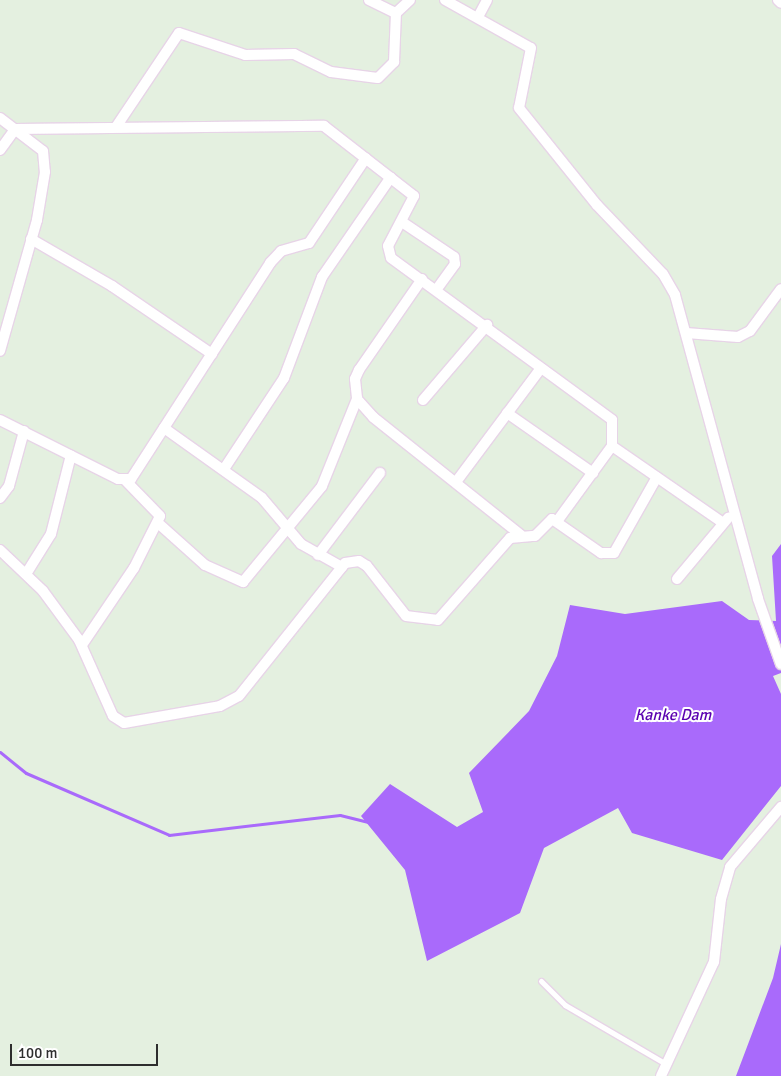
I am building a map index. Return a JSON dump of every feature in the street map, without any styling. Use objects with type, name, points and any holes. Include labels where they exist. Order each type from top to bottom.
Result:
[{"type":"street","points":[[368,0],[396,13]]},
{"type":"street","points":[[116,127],[179,33],[245,55],[294,54],[331,72],[378,78],[394,62],[396,13],[410,0]]},
{"type":"street","points":[[445,0],[531,48],[519,108],[597,205],[662,274],[675,295],[733,512],[758,599],[781,664]]},
{"type":"street","points":[[478,17],[487,0]]},
{"type":"street","points":[[778,0],[781,3]]},
{"type":"street","points":[[0,118],[42,150],[45,159],[31,239],[0,351]]},
{"type":"street","points":[[0,550],[26,574],[82,645],[118,721],[220,706],[238,696],[267,666],[342,567],[359,561],[374,572],[396,608],[412,618],[430,622],[446,614],[510,538],[521,535],[535,536],[558,520],[612,446],[612,420],[541,368],[487,324],[422,279],[388,252],[414,196],[366,158],[318,124],[15,129]]},
{"type":"street","points":[[0,150],[15,129]]},
{"type":"street","points":[[126,481],[164,428],[276,255],[309,243],[366,158]]},
{"type":"street","points":[[224,469],[284,378],[322,277],[391,177]]},
{"type":"street","points":[[402,222],[454,257],[455,264],[437,289]]},
{"type":"street","points":[[31,239],[112,286],[212,354]]},
{"type":"street","points":[[158,523],[192,555],[237,582],[248,578],[322,486],[357,399],[354,379],[422,279]]},
{"type":"street","points":[[686,332],[738,337],[750,331],[781,289]]},
{"type":"street","points":[[423,400],[487,324]]},
{"type":"street","points":[[456,482],[541,368]]},
{"type":"street","points":[[357,399],[373,418],[521,535]]},
{"type":"street","points":[[507,413],[593,473]]},
{"type":"street","points":[[0,420],[126,481],[159,512],[158,523],[134,568],[82,645]]},
{"type":"street","points":[[164,428],[224,469],[262,498],[287,528],[318,555],[342,567]]},
{"type":"street","points":[[0,498],[9,486],[24,432]]},
{"type":"street","points":[[612,446],[724,523]]},
{"type":"street","points":[[26,574],[51,534],[71,455]]},
{"type":"street","points":[[318,555],[380,473]]},
{"type":"street","points":[[558,520],[609,556],[620,546],[657,477]]},
{"type":"street","points":[[677,579],[733,512]]},
{"type":"street","points":[[661,1076],[714,962],[730,867],[781,807]]},
{"type":"lane","points":[[541,981],[565,1005],[667,1064]]},
{"type":"water","name":"Kanke Dam","points":[[781,544],[781,673],[773,676],[781,694],[781,786],[722,860],[632,833],[618,808],[544,848],[520,913],[427,961],[405,870],[361,816],[390,784],[457,827],[483,812],[469,773],[529,711],[557,656],[570,605],[625,614],[722,601],[749,620],[776,621],[772,556]]},
{"type":"water","points":[[781,944],[781,1076],[736,1076],[773,978]]},
{"type":"waterway","points":[[0,752],[26,773],[169,835],[340,815],[369,822]]}]
